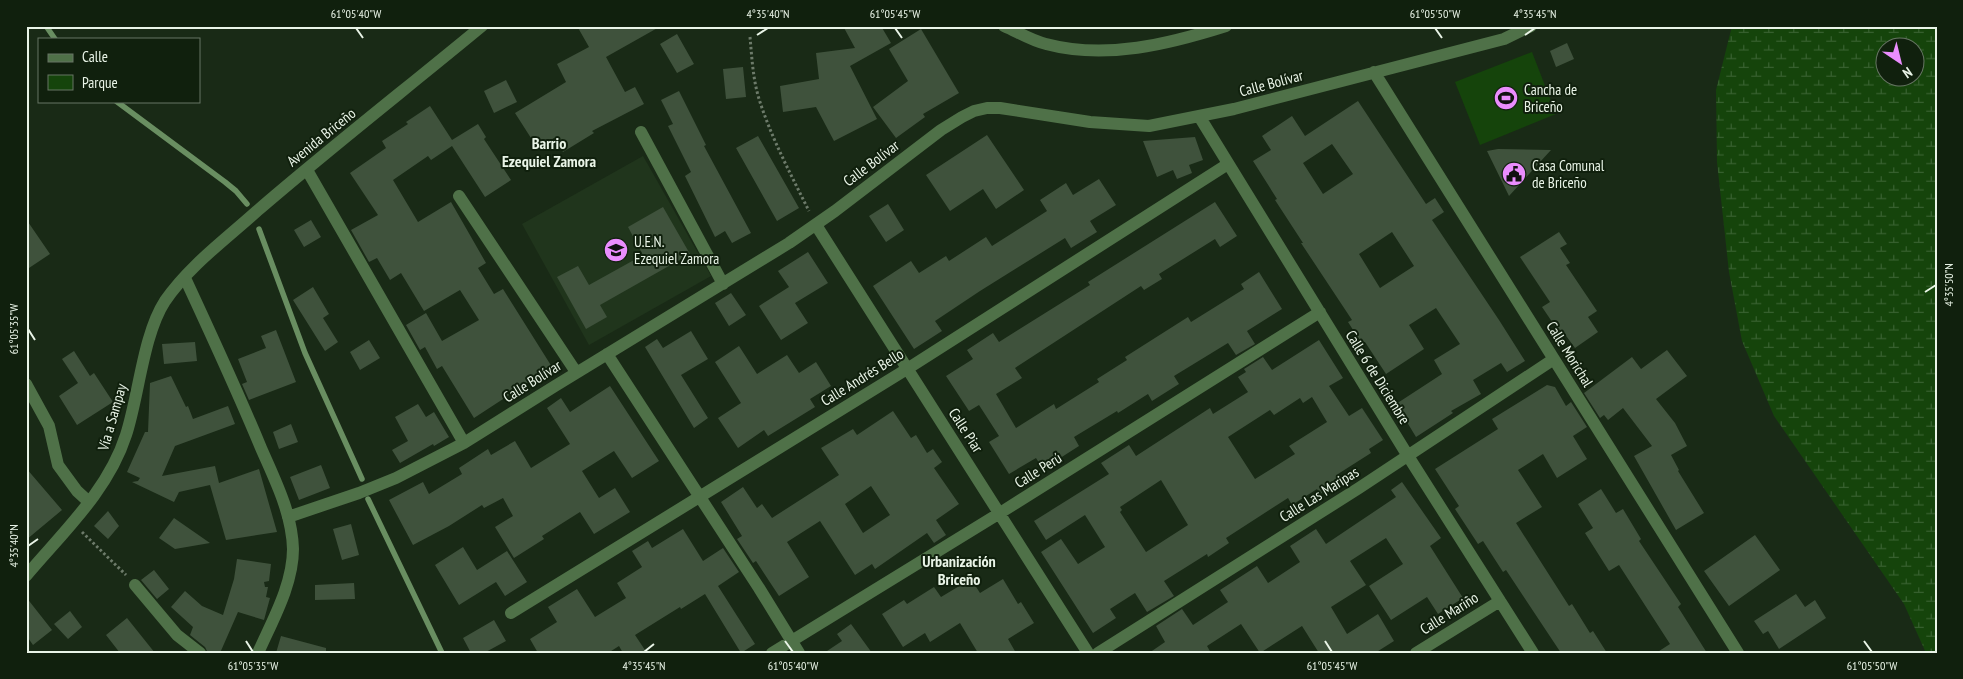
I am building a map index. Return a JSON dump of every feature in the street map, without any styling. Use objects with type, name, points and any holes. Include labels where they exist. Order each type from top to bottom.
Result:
[{"type":"street","name":"Avenida Briceño","points":[[185,278],[215,248],[482,26]]},
{"type":"street","points":[[1004,26],[1046,44],[1082,50],[1115,51],[1188,38],[1226,26]]},
{"type":"street","name":"Calle Bolívar","points":[[288,517],[396,478],[464,443],[816,225],[942,130],[974,111],[1000,108],[1090,122],[1149,126],[1234,109],[1504,39],[1531,26]]},
{"type":"street","name":"Calle Morichal","points":[[1374,72],[1738,653]]},
{"type":"street","name":"Calle 6 de Diciembre","points":[[1199,116],[1408,456],[1534,653]]},
{"type":"street","points":[[641,132],[723,284]]},
{"type":"street","name":"Calle Andrés Bello","points":[[511,613],[908,369],[1228,164]]},
{"type":"street","points":[[307,170],[464,443]]},
{"type":"street","points":[[459,196],[576,372]]},
{"type":"street","name":"Calle Piar","points":[[816,225],[1088,653]]},
{"type":"street","points":[[185,278],[252,425],[288,517],[293,550],[289,573],[280,604],[258,653]]},
{"type":"street","name":"Vía a Sampay","points":[[26,576],[101,488],[114,466],[126,435],[150,334],[165,302],[185,278]]},
{"type":"street","name":"Calle Perú","points":[[772,653],[1000,513],[1320,312]]},
{"type":"street","points":[[608,354],[798,653]]},
{"type":"street","name":"Calle Las Maripas","points":[[1098,653],[1408,456],[1554,359]]},
{"type":"street","points":[[26,384],[49,426],[58,465],[77,491],[89,502]]},
{"type":"street","points":[[135,584],[177,635],[200,653]]},
{"type":"street","name":"Calle Mariño","points":[[1416,653],[1500,600]]},
{"type":"path","points":[[750,37],[760,102],[786,167],[816,225]]},
{"type":"path","points":[[71,523],[135,584]]},
{"type":"shaded area","name":"U.E.N. Ezequiel Zamora","points":[[643,156],[711,276],[589,345],[522,224]]},
{"type":"green space","points":[[1732,26],[1937,26],[1937,653],[1926,653],[1904,604],[1774,416],[1742,341],[1729,272],[1717,162],[1716,90]]},
{"type":"green space","name":"Cancha de Briceño","points":[[1532,52],[1556,114],[1480,145],[1455,82]]},
{"type":"building","points":[[577,26],[661,26],[606,57],[625,92],[635,87],[644,104],[592,131],[594,133],[563,152],[554,138],[538,149],[515,113],[566,82],[557,64],[589,47]]},
{"type":"building","points":[[843,26],[881,26],[891,43],[850,66],[877,119],[834,141],[816,107],[783,112],[780,86],[819,79],[816,53],[855,48]]},
{"type":"building","points":[[921,29],[959,93],[923,114],[925,117],[896,138],[873,107],[908,81],[889,49]]},
{"type":"building","points":[[677,34],[694,64],[677,73],[660,44]]},
{"type":"building","points":[[1567,43],[1574,59],[1556,67],[1550,51]]},
{"type":"building","points":[[743,67],[746,97],[726,99],[723,69]]},
{"type":"building","points":[[506,80],[517,102],[494,113],[484,91]]},
{"type":"building","points":[[679,91],[706,145],[704,146],[751,233],[732,243],[725,231],[715,237],[685,176],[691,172],[668,126],[673,124],[661,100]]},
{"type":"building","points":[[1358,101],[1426,204],[1435,198],[1444,212],[1432,220],[1525,361],[1507,372],[1501,363],[1473,380],[1481,394],[1451,411],[1453,413],[1416,437],[1396,404],[1442,374],[1434,360],[1460,344],[1436,308],[1409,325],[1424,349],[1386,374],[1365,342],[1362,344],[1348,322],[1352,320],[1301,243],[1303,243],[1275,200],[1277,199],[1253,161],[1271,150],[1262,136],[1292,116],[1305,136]],"holes":[[[1332,144],[1353,174],[1323,194],[1303,163]],[[1392,232],[1414,266],[1380,288],[1359,254]]]},
{"type":"building","points":[[430,106],[452,140],[478,124],[486,137],[484,139],[511,180],[485,197],[452,146],[431,160],[428,156],[393,180],[418,222],[451,202],[486,263],[478,268],[494,294],[503,289],[552,367],[474,418],[442,366],[437,369],[425,347],[420,350],[406,325],[426,313],[442,341],[479,320],[460,290],[424,311],[401,273],[390,280],[377,258],[369,262],[351,230],[378,215],[350,173],[386,148],[382,141],[408,124],[406,122]]},
{"type":"building","points":[[987,135],[1024,190],[996,209],[983,189],[950,211],[926,175]]},
{"type":"building","points":[[758,136],[799,208],[777,221],[736,148]]},
{"type":"building","points":[[1195,137],[1203,160],[1189,165],[1192,173],[1177,179],[1173,170],[1157,177],[1143,141]]},
{"type":"building","name":"Casa Comunal de Briceño","points":[[1498,149],[1551,150],[1509,196],[1487,151]]},
{"type":"building","points":[[1099,179],[1116,205],[1090,221],[1097,232],[1071,248],[1065,238],[980,291],[935,321],[942,331],[914,349],[873,286],[911,261],[919,273],[946,256],[949,261],[986,237],[992,246],[1047,211],[1040,200],[1066,183],[1073,195]]},
{"type":"building","points":[[1215,202],[1237,236],[1220,247],[1215,239],[1159,274],[1162,279],[1144,290],[1141,286],[1015,368],[1022,378],[996,394],[1016,428],[1054,404],[1056,409],[1099,382],[1097,379],[1127,360],[1125,357],[1188,317],[1191,322],[1244,289],[1241,284],[1259,272],[1282,309],[1247,331],[1255,344],[1236,355],[1228,343],[1174,376],[1179,384],[1152,401],[1148,394],[1074,437],[1079,446],[1043,469],[1036,458],[1009,474],[989,442],[999,436],[979,405],[969,411],[946,376],[973,359],[967,350],[993,333],[999,342],[1090,285],[1088,282]]},
{"type":"building","points":[[888,204],[904,230],[886,242],[869,216]]},
{"type":"building","points":[[663,207],[690,254],[600,305],[607,317],[586,329],[557,277],[578,266],[589,285],[643,255],[628,227]]},
{"type":"building","points":[[26,219],[50,254],[26,270]]},
{"type":"building","points":[[311,220],[321,237],[304,247],[294,230]]},
{"type":"building","points":[[1559,232],[1567,244],[1560,248],[1570,263],[1566,265],[1597,311],[1588,317],[1598,332],[1575,348],[1564,333],[1561,335],[1542,307],[1550,302],[1520,257]]},
{"type":"building","points":[[808,252],[828,283],[795,303],[808,323],[781,340],[759,306],[789,287],[778,271]]},
{"type":"building","points":[[313,287],[329,314],[323,318],[338,342],[325,351],[293,300]]},
{"type":"building","points":[[731,293],[746,315],[729,326],[715,303]]},
{"type":"building","points":[[276,330],[296,382],[249,400],[242,384],[247,382],[238,359],[266,348],[261,336]]},
{"type":"building","points":[[691,331],[708,359],[681,375],[708,418],[694,428],[645,347],[657,339],[663,348]]},
{"type":"building","points":[[369,340],[380,358],[360,370],[350,352]]},
{"type":"building","points":[[1319,340],[1343,378],[1329,386],[1349,416],[1362,408],[1383,440],[1369,449],[1371,453],[1338,474],[1342,480],[1320,494],[1317,489],[1292,505],[1288,498],[1226,538],[1229,543],[1208,557],[1207,554],[1164,581],[1174,596],[1147,612],[1135,593],[1110,609],[1116,618],[1093,633],[1041,552],[1061,539],[1078,564],[1105,547],[1085,515],[1046,540],[1034,521],[1109,474],[1101,463],[1129,445],[1136,456],[1210,408],[1213,414],[1248,392],[1238,377],[1246,372],[1244,369],[1263,357],[1272,370]],"holes":[[[1312,397],[1327,422],[1289,446],[1295,454],[1255,479],[1228,437],[1270,410],[1274,415],[1300,398],[1303,403]],[[1161,480],[1188,525],[1146,552],[1120,512],[1122,510],[1120,507]]]},
{"type":"building","points":[[195,342],[197,361],[164,364],[162,344]]},
{"type":"building","points":[[739,346],[757,374],[787,355],[799,373],[816,362],[831,386],[810,399],[815,407],[768,436],[764,430],[738,448],[718,418],[741,403],[715,362]]},
{"type":"building","points":[[1667,350],[1687,376],[1656,399],[1675,423],[1687,446],[1671,455],[1678,471],[1704,513],[1676,530],[1634,456],[1652,446],[1623,408],[1608,420],[1604,415],[1600,418],[1584,393],[1632,357],[1641,369]]},
{"type":"building","points":[[74,351],[90,376],[94,373],[113,402],[77,425],[59,396],[78,383],[62,359]]},
{"type":"building","points":[[171,376],[193,419],[228,406],[235,424],[175,446],[162,476],[215,466],[219,483],[259,469],[277,532],[226,540],[210,485],[179,492],[174,502],[132,482],[138,481],[140,478],[127,472],[145,432],[148,432],[150,383]]},
{"type":"building","points":[[1547,385],[1555,387],[1566,406],[1571,402],[1587,427],[1573,436],[1587,459],[1557,478],[1543,454],[1518,470],[1542,507],[1516,523],[1569,606],[1572,604],[1590,633],[1593,631],[1607,653],[1561,653],[1506,570],[1503,572],[1483,541],[1478,544],[1455,509],[1459,506],[1435,469],[1498,429],[1492,419]]},
{"type":"building","points":[[610,386],[659,461],[632,478],[614,451],[582,471],[599,498],[615,488],[630,512],[594,534],[580,512],[542,536],[544,539],[514,558],[495,527],[513,516],[503,498],[484,508],[482,505],[449,526],[413,545],[389,500],[423,482],[429,494],[462,474],[459,468],[488,449],[491,455],[515,441],[531,468],[570,444],[547,408],[561,398],[570,412]]},
{"type":"building","points":[[418,404],[426,417],[434,412],[449,437],[400,463],[392,450],[408,441],[395,417]]},
{"type":"building","points":[[893,411],[911,438],[916,435],[927,453],[933,449],[942,462],[934,468],[959,504],[936,520],[946,535],[934,543],[927,533],[875,569],[872,564],[855,575],[820,521],[787,542],[809,577],[779,596],[756,561],[753,563],[737,539],[742,536],[721,502],[743,487],[757,508],[762,504],[772,518],[839,475],[821,448],[853,429],[857,435]],"holes":[[[871,486],[890,515],[863,533],[845,504]]]},
{"type":"building","points":[[291,424],[298,442],[279,449],[273,432]]},
{"type":"building","points":[[321,465],[330,488],[299,500],[290,477]]},
{"type":"building","points":[[26,468],[62,510],[26,540]]},
{"type":"building","points":[[1402,482],[1441,538],[1430,546],[1463,598],[1438,614],[1427,597],[1391,620],[1369,586],[1403,564],[1386,538],[1350,561],[1366,585],[1331,607],[1347,634],[1378,614],[1394,641],[1375,653],[1319,653],[1302,626],[1260,653],[1241,624],[1207,646],[1211,653],[1149,653],[1165,642],[1156,626],[1182,609],[1193,625],[1228,602],[1220,590],[1257,566],[1268,583],[1300,562],[1290,546],[1316,529],[1326,544],[1396,497],[1391,490]]},
{"type":"building","points":[[1601,489],[1616,513],[1623,509],[1641,539],[1639,541],[1681,604],[1678,607],[1707,653],[1656,653],[1670,644],[1619,565],[1609,571],[1585,533],[1593,528],[1578,504]]},
{"type":"building","points":[[108,511],[119,526],[108,539],[94,526]]},
{"type":"building","points":[[174,518],[210,543],[175,549],[159,538]]},
{"type":"building","points":[[351,524],[359,555],[342,560],[333,529]]},
{"type":"building","points":[[683,529],[703,561],[723,548],[739,572],[718,586],[755,644],[741,653],[705,594],[635,635],[647,653],[623,653],[619,646],[608,653],[538,653],[530,639],[557,622],[548,607],[577,589],[595,617],[626,598],[617,583],[642,567],[632,551],[648,541],[652,548]]},
{"type":"building","points":[[1755,535],[1780,570],[1729,606],[1704,571]]},
{"type":"building","points":[[463,547],[477,570],[507,551],[527,582],[505,596],[496,582],[459,605],[435,565]]},
{"type":"building","points":[[237,559],[271,564],[269,581],[264,582],[265,587],[268,587],[266,597],[270,598],[264,620],[238,612],[220,653],[208,653],[205,647],[190,635],[193,627],[171,607],[185,591],[202,606],[223,615],[234,579]]},
{"type":"building","points":[[154,570],[169,589],[157,599],[141,580]]},
{"type":"building","points":[[971,579],[980,593],[1003,579],[1018,604],[1021,602],[1034,623],[1008,639],[1016,653],[978,653],[960,623],[930,642],[925,633],[903,647],[882,614],[904,600],[907,604],[934,587],[941,597]]},
{"type":"building","points":[[354,583],[355,599],[315,600],[315,585]]},
{"type":"building","points":[[1796,594],[1805,607],[1815,600],[1826,618],[1779,649],[1768,631],[1763,634],[1754,621]]},
{"type":"building","points":[[26,597],[52,630],[33,645],[26,635]]},
{"type":"building","points":[[70,611],[82,627],[68,639],[54,624]]},
{"type":"building","points":[[127,618],[155,653],[120,653],[106,635]]},
{"type":"building","points":[[494,620],[506,641],[484,653],[471,653],[463,638]]},
{"type":"building","points":[[851,624],[872,653],[824,653],[842,641],[837,634]]},
{"type":"building","points":[[281,636],[326,648],[326,653],[276,653]]},
{"type":"waterway","points":[[46,26],[54,38]]},
{"type":"waterway","points":[[117,102],[225,182],[247,204]]},
{"type":"waterway","points":[[259,229],[305,353],[362,479]]},
{"type":"waterway","points":[[368,499],[442,653]]},
{"type":"place","name":"Cancha de Briceño","points":[[1506,98]]},
{"type":"place","name":"Casa Comunal de Briceño","points":[[1514,174]]},
{"type":"place","name":"U.E.N. Ezequiel Zamora","points":[[616,250]]},
{"type":"district","name":"Barrio Ezequiel Zamora","points":[[549,152]]},
{"type":"district","name":"Urbanización Briceño","points":[[959,570]]}]
